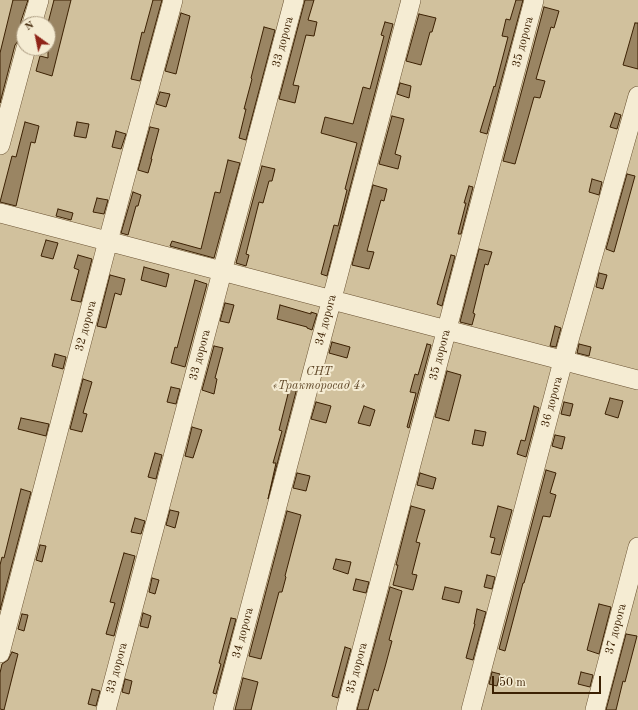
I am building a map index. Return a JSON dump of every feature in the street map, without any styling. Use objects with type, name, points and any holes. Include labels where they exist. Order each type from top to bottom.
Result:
[{"type":"street","points":[[34,16],[38,0]]},
{"type":"street","name":"32 дорога","points":[[0,653],[173,0]]},
{"type":"street","name":"33 дорога","points":[[106,710],[294,0]]},
{"type":"street","name":"34 дорога","points":[[223,710],[410,0]]},
{"type":"street","name":"35 дорога","points":[[346,710],[534,0]]},
{"type":"street","points":[[0,145],[24,56]]},
{"type":"street","name":"36 дорога","points":[[471,710],[563,361],[638,96]]},
{"type":"street","points":[[0,213],[638,380]]},
{"type":"street","name":"37 дорога","points":[[595,710],[638,547]]},
{"type":"green space","name":"СНТ «Тракторосад 4»","points":[[0,0],[638,0],[638,710],[0,710]]},
{"type":"building","points":[[13,0],[28,0],[23,16],[16,16],[16,44],[0,103],[0,53]]},
{"type":"building","points":[[54,0],[71,0],[52,76],[36,71],[40,56],[48,58],[48,56],[56,56],[56,16],[50,16]]},
{"type":"building","points":[[153,0],[162,0],[140,81],[131,79],[142,32],[144,33]]},
{"type":"building","points":[[305,0],[314,0],[308,20],[317,22],[314,36],[306,35],[293,85],[299,86],[295,103],[279,99]]},
{"type":"building","points":[[516,0],[523,0],[487,134],[480,132],[494,86],[495,87],[508,37],[502,36],[506,19],[510,20]]},
{"type":"building","points":[[544,7],[559,11],[554,28],[551,27],[536,79],[545,81],[540,98],[534,97],[515,164],[503,161]]},
{"type":"building","points":[[181,13],[190,16],[176,74],[165,71]]},
{"type":"building","points":[[419,14],[436,18],[432,32],[430,32],[421,65],[406,61]]},
{"type":"building","points":[[385,22],[393,24],[327,276],[321,274],[334,225],[338,226],[347,190],[345,189],[357,143],[321,133],[325,117],[353,124],[363,87],[370,89],[384,36],[381,35]]},
{"type":"building","points":[[635,23],[638,23],[638,69],[623,65]]},
{"type":"building","points":[[264,27],[275,30],[246,140],[239,138],[246,109],[244,109]]},
{"type":"building","points":[[400,83],[411,86],[409,98],[397,94]]},
{"type":"building","points":[[160,92],[170,94],[166,107],[156,104]]},
{"type":"building","points":[[615,113],[621,115],[617,129],[610,127]]},
{"type":"building","points":[[392,116],[404,119],[395,154],[401,156],[398,169],[379,164]]},
{"type":"building","points":[[25,122],[39,126],[35,143],[31,142],[16,206],[0,202],[12,156],[16,157]]},
{"type":"building","points":[[77,122],[89,124],[86,138],[74,136]]},
{"type":"building","points":[[150,127],[159,129],[148,173],[138,170]]},
{"type":"building","points":[[116,131],[126,134],[121,149],[112,147]]},
{"type":"building","points":[[228,160],[240,163],[214,258],[170,246],[172,241],[201,249],[215,192],[220,193]]},
{"type":"building","points":[[262,166],[275,169],[272,181],[269,181],[263,203],[259,202],[246,254],[249,255],[246,266],[236,263]]},
{"type":"building","points":[[627,174],[635,176],[614,252],[606,249]]},
{"type":"building","points":[[592,179],[602,182],[599,195],[589,192]]},
{"type":"building","points":[[373,185],[387,189],[384,201],[381,200],[367,251],[374,252],[369,269],[352,265]]},
{"type":"building","points":[[469,186],[473,187],[461,234],[458,234],[466,203],[464,203]]},
{"type":"building","points":[[133,192],[141,195],[138,206],[136,206],[128,235],[121,233]]},
{"type":"building","points":[[97,198],[108,200],[104,214],[93,212]]},
{"type":"building","points":[[58,209],[73,213],[71,220],[56,216]]},
{"type":"building","points":[[46,240],[58,243],[53,259],[41,256]]},
{"type":"building","points":[[479,249],[492,252],[488,265],[485,264],[473,313],[475,314],[472,325],[460,322]]},
{"type":"building","points":[[78,255],[92,259],[81,302],[71,300],[79,270],[74,268]]},
{"type":"building","points":[[451,255],[455,256],[442,306],[437,304]]},
{"type":"building","points":[[144,267],[169,274],[166,287],[141,280]]},
{"type":"building","points":[[599,273],[607,275],[603,289],[596,287]]},
{"type":"building","points":[[110,275],[125,279],[121,295],[115,293],[106,328],[97,326]]},
{"type":"building","points":[[195,280],[207,284],[185,367],[171,363],[175,347],[177,348]]},
{"type":"building","points":[[225,303],[234,305],[229,323],[220,321]]},
{"type":"building","points":[[280,305],[311,314],[311,312],[317,314],[312,330],[307,327],[277,319]]},
{"type":"building","points":[[555,326],[561,328],[556,347],[550,346]]},
{"type":"building","points":[[332,342],[350,347],[347,358],[329,353]]},
{"type":"building","points":[[427,344],[431,345],[409,428],[407,427],[416,393],[410,392],[415,374],[418,375]]},
{"type":"building","points":[[579,344],[591,347],[589,356],[577,353]]},
{"type":"building","points":[[214,346],[223,348],[215,378],[217,379],[214,394],[202,390]]},
{"type":"building","points":[[55,354],[66,357],[63,369],[52,366]]},
{"type":"building","points":[[447,371],[461,375],[449,421],[435,417]]},
{"type":"building","points":[[83,379],[92,382],[83,413],[87,414],[82,432],[70,429]]},
{"type":"building","points":[[291,382],[298,384],[268,499],[276,463],[273,463],[282,431],[279,430]]},
{"type":"building","points":[[171,387],[180,389],[176,404],[167,402]]},
{"type":"building","points":[[610,398],[623,401],[618,418],[605,414]]},
{"type":"building","points":[[316,402],[331,406],[326,423],[311,419]]},
{"type":"building","points":[[564,402],[573,404],[570,416],[561,414]]},
{"type":"building","points":[[364,406],[375,410],[370,426],[358,423]]},
{"type":"building","points":[[534,406],[539,408],[526,457],[517,454],[521,440],[525,441]]},
{"type":"building","points":[[21,418],[49,424],[46,436],[18,429]]},
{"type":"building","points":[[192,427],[202,430],[193,458],[185,456]]},
{"type":"building","points":[[475,430],[486,432],[483,446],[472,444]]},
{"type":"building","points":[[555,435],[565,437],[562,449],[552,446]]},
{"type":"building","points":[[155,453],[162,455],[156,479],[148,477]]},
{"type":"building","points":[[546,470],[556,473],[550,493],[556,495],[550,517],[543,516],[505,651],[499,649]]},
{"type":"building","points":[[297,473],[310,476],[306,491],[293,488]]},
{"type":"building","points":[[420,473],[436,478],[433,489],[417,485]]},
{"type":"building","points":[[21,489],[31,492],[0,610],[0,565],[2,557],[4,558]]},
{"type":"building","points":[[411,506],[425,510],[416,542],[420,543],[412,574],[417,575],[413,590],[393,585],[398,565],[396,565]]},
{"type":"building","points":[[498,506],[512,510],[500,555],[491,553],[495,538],[490,537]]},
{"type":"building","points":[[170,510],[179,512],[175,528],[166,525]]},
{"type":"building","points":[[287,511],[301,515],[282,592],[279,592],[261,659],[249,656]]},
{"type":"building","points":[[135,518],[145,521],[141,534],[131,532]]},
{"type":"building","points":[[40,545],[46,546],[42,562],[36,560]]},
{"type":"building","points":[[124,553],[135,556],[114,636],[106,634],[115,603],[110,602]]},
{"type":"building","points":[[336,559],[351,562],[348,574],[333,569]]},
{"type":"building","points":[[487,575],[495,577],[492,589],[484,587]]},
{"type":"building","points":[[152,578],[159,580],[155,594],[149,592]]},
{"type":"building","points":[[356,579],[369,582],[366,593],[353,590]]},
{"type":"building","points":[[390,587],[402,591],[389,640],[392,641],[378,691],[374,689],[368,710],[357,710]]},
{"type":"building","points":[[445,587],[462,591],[459,603],[442,599]]},
{"type":"building","points":[[599,604],[611,607],[599,654],[587,650]]},
{"type":"building","points":[[477,609],[486,612],[473,660],[466,658],[475,624]]},
{"type":"building","points":[[143,613],[151,616],[148,628],[140,626]]},
{"type":"building","points":[[22,614],[28,615],[24,631],[18,629]]},
{"type":"building","points":[[231,618],[236,619],[216,694],[213,693]]},
{"type":"building","points":[[626,634],[637,636],[625,682],[623,681],[616,710],[606,710]]},
{"type":"building","points":[[345,647],[351,649],[338,698],[332,696]]},
{"type":"building","points":[[12,652],[18,654],[4,710],[0,709],[0,673],[2,664],[8,660]]},
{"type":"building","points":[[492,672],[500,674],[497,686],[489,684]]},
{"type":"building","points":[[581,672],[593,675],[590,687],[578,684]]},
{"type":"building","points":[[243,678],[258,682],[251,710],[235,710]]},
{"type":"building","points":[[125,679],[132,681],[129,694],[122,692]]},
{"type":"building","points":[[92,689],[100,691],[96,706],[88,704]]}]
